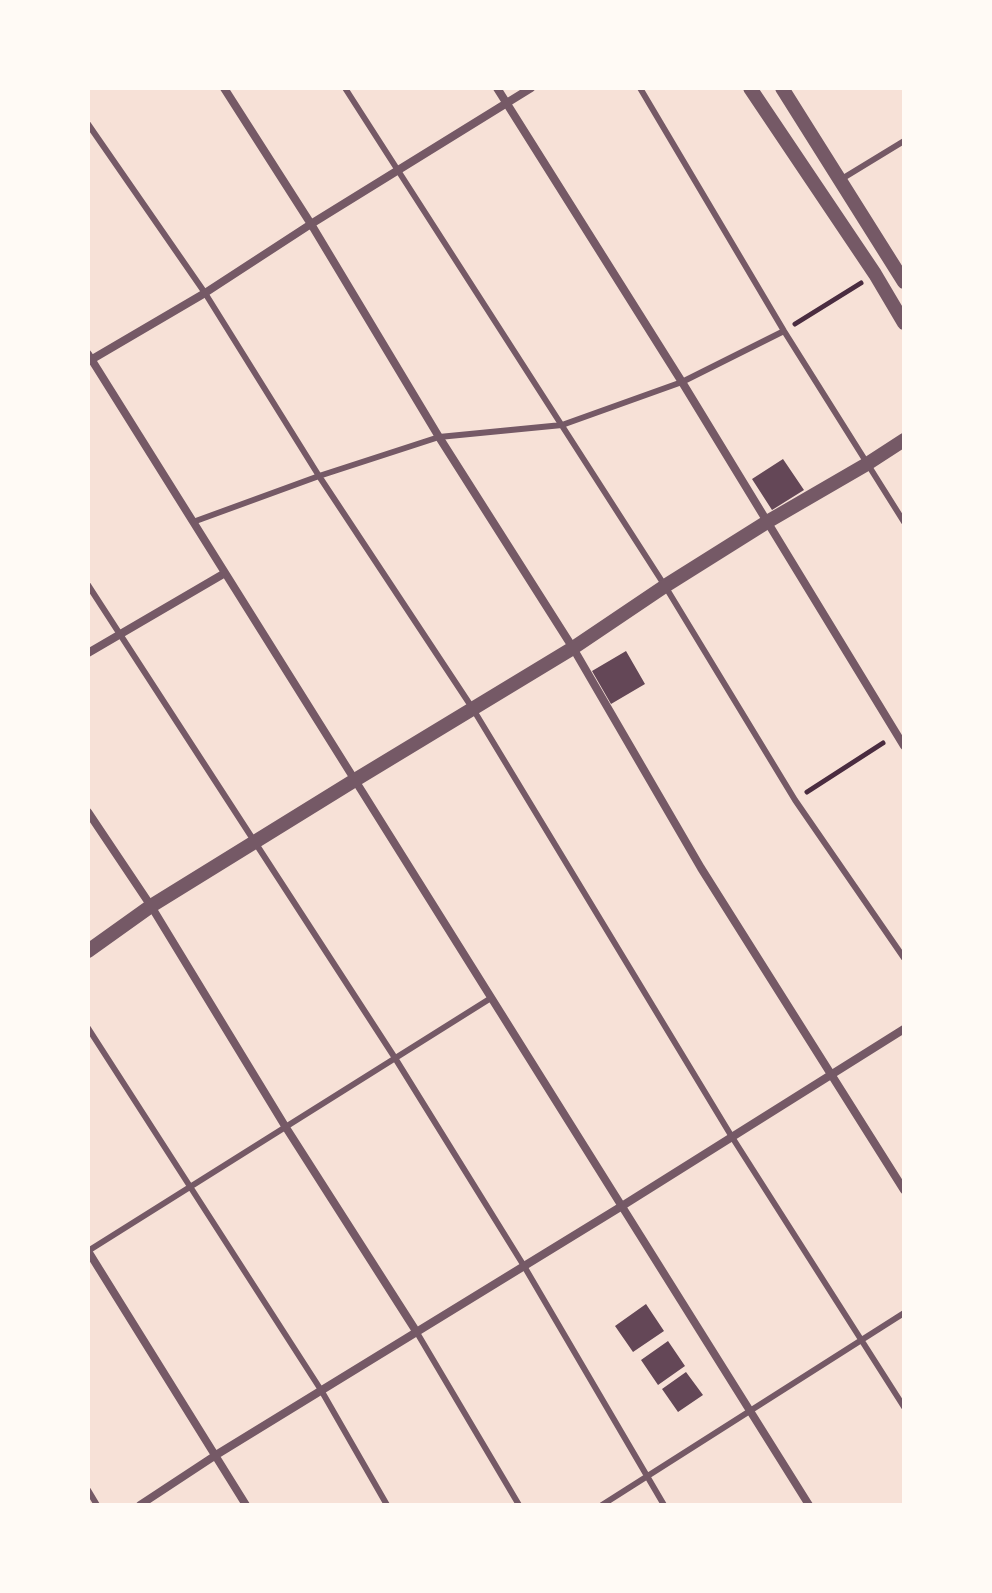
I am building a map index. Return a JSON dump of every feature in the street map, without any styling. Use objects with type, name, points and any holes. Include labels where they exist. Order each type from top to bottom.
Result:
[{"type":"street","points":[[224,88],[573,648],[701,868],[904,1190]]},
{"type":"street","points":[[497,88],[682,382],[904,746]]},
{"type":"street","points":[[531,88],[205,293],[89,358],[809,1505]]},
{"type":"street","points":[[750,88],[875,274],[904,323]]},
{"type":"street","points":[[782,88],[904,282]]},
{"type":"street","points":[[88,951],[151,906],[573,648],[665,586],[904,440]]},
{"type":"street","points":[[88,653],[225,573]]},
{"type":"street","points":[[88,812],[151,906],[285,1126],[416,1331]]},
{"type":"street","points":[[140,1505],[904,1029]]},
{"type":"street","points":[[88,1251],[246,1505]]},
{"type":"lane","points":[[345,88],[665,586],[795,800],[904,958]]},
{"type":"lane","points":[[640,88],[784,331],[904,522]]},
{"type":"lane","points":[[88,124],[205,293],[319,476],[473,709],[732,1137],[904,1407]]},
{"type":"lane","points":[[840,180],[904,141]]},
{"type":"lane","points":[[193,522],[439,437],[562,425],[682,382],[784,331]]},
{"type":"lane","points":[[88,585],[395,1058],[524,1266],[664,1505]]},
{"type":"lane","points":[[88,1251],[491,998]]},
{"type":"lane","points":[[88,1028],[321,1390],[387,1505]]},
{"type":"lane","points":[[602,1505],[904,1313]]},
{"type":"lane","points":[[416,1331],[519,1505]]},
{"type":"lane","points":[[88,1490],[97,1505]]},
{"type":"path","points":[[784,331],[875,274]]},
{"type":"path","points":[[795,800],[896,735]]},
{"type":"building","points":[[783,459],[804,490],[772,510],[752,479]]},
{"type":"building","points":[[626,651],[645,684],[611,704],[592,671]]},
{"type":"building","points":[[646,1304],[664,1331],[633,1352],[615,1326]]},
{"type":"building","points":[[668,1341],[685,1366],[658,1385],[641,1360]]},
{"type":"building","points":[[686,1372],[703,1395],[678,1412],[662,1389]]}]
